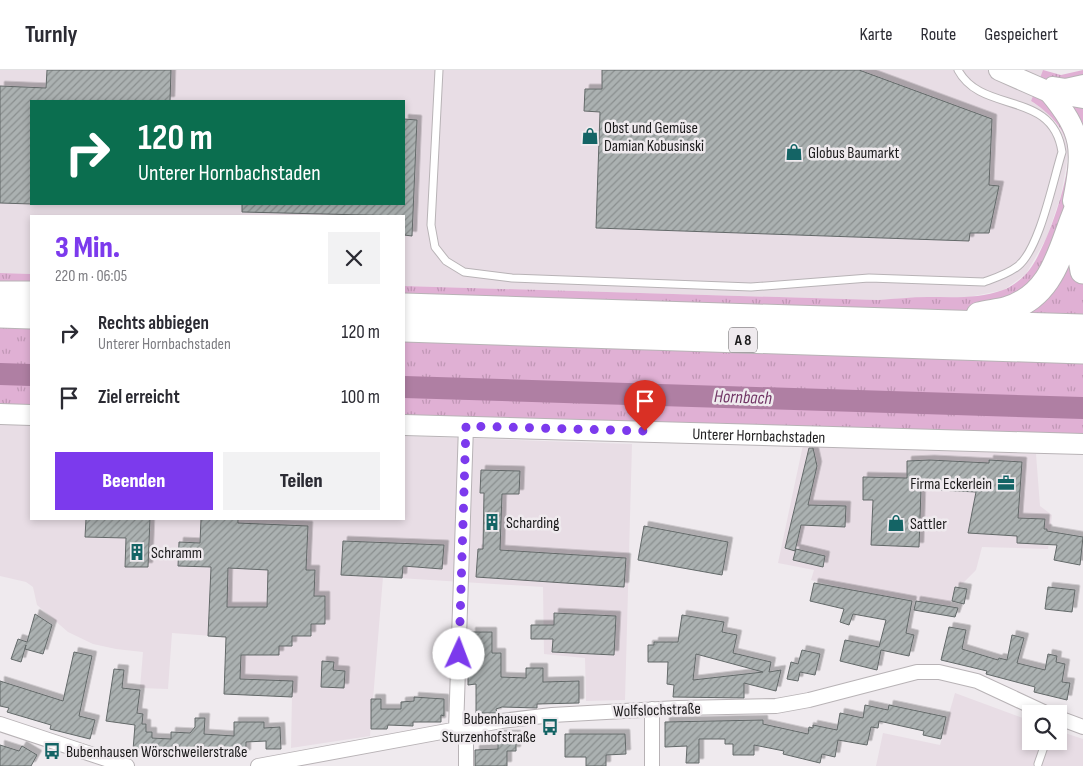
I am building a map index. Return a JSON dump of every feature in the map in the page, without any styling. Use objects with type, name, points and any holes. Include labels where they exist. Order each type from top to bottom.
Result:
[{"type":"highway","points":[[1078,208],[1079,247],[1083,271]]},
{"type":"highway","points":[[942,322],[1007,309],[1029,297],[1042,286],[1057,266],[1078,208]]},
{"type":"highway","points":[[0,294],[30,294]]},
{"type":"highway","name":"A 8","points":[[405,306],[1083,327]]},
{"type":"highway","points":[[0,315],[30,316]]},
{"type":"highway","name":"A 8","points":[[405,329],[1083,351]]},
{"type":"street","points":[[998,70],[1036,86],[1083,98]]},
{"type":"street","points":[[1036,86],[1065,86],[1083,82]]},
{"type":"street","points":[[1036,86],[1070,93],[1083,91]]},
{"type":"street","points":[[1036,86],[1076,124],[1082,146],[1078,208]]},
{"type":"street","points":[[0,414],[30,415]]},
{"type":"street","name":"Unterer Hornbachstaden","points":[[405,425],[1083,444]]},
{"type":"street","points":[[466,426],[461,729],[466,766]]},
{"type":"street","name":"Wolfslochstraße","points":[[258,766],[552,714],[776,706],[917,672],[932,672],[977,681],[1029,705]]},
{"type":"street","points":[[652,709],[652,766]]},
{"type":"street","points":[[1067,721],[1083,727]]},
{"type":"street","points":[[0,724],[127,766]]},
{"type":"lane","points":[[438,70],[431,225],[435,247],[446,261],[464,272],[512,278],[751,287],[869,278],[984,282],[1001,276],[1019,266],[1033,244],[1062,152],[1060,141],[1048,120],[1037,112],[974,88],[958,70]]},
{"type":"lane","points":[[1038,764],[1043,750]]},
{"type":"shaded area","points":[[0,70],[1043,70],[1031,101],[1048,113],[1065,137],[1069,150],[1061,195],[1047,237],[1026,274],[1004,290],[964,298],[926,297],[878,300],[405,286],[405,215],[30,215],[30,274],[0,273]]},
{"type":"shaded area","points":[[0,423],[30,424],[30,520],[405,520],[405,436],[632,444],[625,700],[586,701],[585,658],[544,654],[543,587],[383,577],[370,736],[291,748],[292,696],[224,694],[226,637],[172,633],[168,689],[140,688],[143,652],[93,644],[68,632],[37,605],[33,587],[26,582],[0,576]]},
{"type":"shaded area","points":[[803,445],[1036,454],[1040,506],[1052,515],[1048,549],[982,547],[976,570],[963,583],[955,587],[950,606],[855,591],[811,580],[814,570],[778,563]]},
{"type":"shaded area","points":[[955,693],[1022,718],[1022,750],[1067,750],[1067,734],[1083,739],[1083,766],[876,766],[883,733],[940,745]]},
{"type":"green space","points":[[1043,70],[1061,75],[1083,70],[1083,434],[405,415],[405,286],[878,300],[975,296],[1009,288],[1025,275],[1040,251],[1056,214],[1062,194],[1068,159],[1068,147],[1063,133],[1049,115],[1031,101]]},
{"type":"green space","points":[[0,273],[30,274],[30,406],[0,406]]},
{"type":"building","points":[[47,70],[171,70],[170,100],[30,100],[30,204],[0,203],[0,86],[46,88]]},
{"type":"building","name":"Globus Baumarkt","points":[[602,70],[859,70],[992,119],[989,185],[999,186],[989,233],[970,233],[969,241],[596,228],[600,112],[584,111],[585,89],[602,89]]},
{"type":"building","points":[[405,119],[417,120],[412,236],[405,235],[405,215],[242,212],[242,205],[405,205]]},
{"type":"building","points":[[809,448],[813,448],[817,466],[808,505],[846,506],[845,527],[801,525],[795,551],[785,548]]},
{"type":"building","points":[[930,460],[989,463],[989,460],[1022,462],[1018,518],[1045,519],[1044,529],[1047,529],[1047,531],[1083,537],[1080,565],[1054,560],[1057,545],[1017,543],[1017,536],[968,533],[976,492],[921,489],[919,547],[871,545],[873,500],[863,500],[863,477],[907,478],[907,461]]},
{"type":"building","points":[[481,470],[520,471],[519,494],[502,494],[500,550],[626,558],[624,587],[476,577],[478,549],[483,549],[484,493],[480,493]]},
{"type":"building","name":"Schramm","points":[[86,520],[150,520],[148,567],[125,567],[126,538],[85,537]]},
{"type":"building","points":[[201,520],[238,520],[238,523],[308,526],[306,570],[315,570],[314,596],[325,596],[325,624],[311,624],[311,636],[292,636],[292,646],[279,646],[279,655],[241,655],[240,679],[293,681],[292,697],[224,694],[226,637],[208,636],[211,567],[178,566],[179,542],[200,543]],"holes":[[[228,568],[268,570],[267,607],[227,607]]]},
{"type":"building","points":[[644,526],[728,542],[722,575],[638,560]]},
{"type":"building","points":[[343,541],[444,545],[442,569],[403,566],[402,578],[341,575]]},
{"type":"building","points":[[796,549],[825,556],[823,567],[793,560]]},
{"type":"building","points":[[814,583],[912,601],[906,633],[914,635],[909,656],[881,650],[877,670],[840,661],[845,640],[879,647],[886,620],[853,614],[849,625],[840,622],[844,609],[810,601]]},
{"type":"building","points":[[955,587],[967,589],[964,604],[952,601]]},
{"type":"building","points":[[1048,587],[1075,590],[1072,612],[1045,609]]},
{"type":"building","points":[[916,601],[958,608],[955,617],[914,610]]},
{"type":"building","points":[[554,613],[616,616],[614,655],[552,652],[553,639],[531,639],[531,625],[554,625]]},
{"type":"building","points":[[35,614],[52,625],[43,654],[25,649],[26,645],[21,662],[11,659],[18,639],[27,642]]},
{"type":"building","points":[[682,615],[724,622],[722,632],[737,635],[733,653],[771,662],[769,672],[781,670],[776,691],[744,683],[744,698],[673,697],[674,685],[667,684],[668,662],[648,662],[648,645],[654,645],[654,642],[678,642]],"holes":[[[696,654],[763,672],[693,680]]]},
{"type":"building","points":[[949,627],[966,630],[962,649],[998,660],[999,658],[1007,660],[1012,635],[1024,638],[1017,663],[1045,670],[1048,654],[1057,656],[1056,662],[1065,664],[1062,682],[1070,683],[1067,700],[1034,692],[1035,687],[986,674],[987,671],[941,660]]},
{"type":"building","points":[[471,632],[492,632],[492,653],[501,653],[501,677],[526,678],[526,668],[543,668],[543,682],[579,681],[579,703],[537,704],[537,708],[502,707],[496,709],[497,713],[476,713],[476,684],[468,685],[468,665],[472,665]]},
{"type":"building","points":[[802,650],[820,654],[815,675],[800,672],[798,681],[787,679],[791,662],[798,664]]},
{"type":"building","points":[[74,652],[92,656],[79,716],[95,720],[90,739],[50,729],[51,725],[7,712],[9,708],[0,706],[0,681],[63,701]]},
{"type":"building","points":[[322,661],[334,662],[333,670],[345,671],[344,688],[321,687]]},
{"type":"building","points":[[114,669],[124,670],[122,688],[140,690],[137,713],[143,714],[142,724],[146,724],[146,732],[152,732],[152,738],[171,739],[171,732],[190,733],[195,727],[195,718],[205,718],[204,734],[234,736],[234,722],[264,722],[264,728],[280,727],[281,749],[266,749],[266,741],[246,742],[246,754],[170,751],[170,753],[133,750],[135,725],[106,721]]},
{"type":"building","points":[[414,697],[444,699],[444,716],[441,715],[441,722],[413,722],[413,726],[388,725],[387,729],[371,729],[371,699],[381,699],[381,709],[401,709],[401,702],[414,701]]},
{"type":"building","points":[[865,705],[888,710],[889,705],[946,717],[941,739],[923,735],[924,731],[879,721],[878,728],[871,727],[867,745],[838,740],[835,757],[822,754],[820,763],[783,754],[784,751],[754,745],[754,755],[733,755],[733,744],[725,744],[725,739],[699,739],[699,763],[686,763],[687,746],[665,747],[665,722],[763,720],[763,724],[808,734],[809,727],[813,728],[813,725],[837,730],[840,713],[863,718]]},
{"type":"building","points":[[565,734],[625,734],[626,754],[606,755],[606,766],[586,766],[586,757],[565,757]]},
{"type":"building","points":[[498,735],[516,735],[516,751],[507,751],[507,766],[475,766],[475,750],[498,749]]},
{"type":"building","points":[[0,745],[19,751],[22,746],[37,755],[31,766],[0,766]]},
{"type":"waterway","name":"Hornbach","points":[[0,374],[30,375]]},
{"type":"waterway","name":"Hornbach","points":[[405,387],[1083,408]]},
{"type":"place","name":"Obst und Gemüse Damian Kobusinski","points":[[590,136]]},
{"type":"place","name":"Globus Baumarkt","points":[[794,152]]},
{"type":"place","name":"Firma Eckerlein","points":[[1006,483]]},
{"type":"place","name":"Scharding","points":[[492,522]]},
{"type":"place","name":"Sattler","points":[[896,523]]},
{"type":"place","name":"Schramm","points":[[137,552]]},
{"type":"place","name":"Bubenhausen Sturzenhofstraße","points":[[550,727]]},
{"type":"place","name":"Bubenhausen Wörschweilerstraße","points":[[52,751]]},
{"type":"route","points":[[459,654],[466,426],[645,431]]}]
